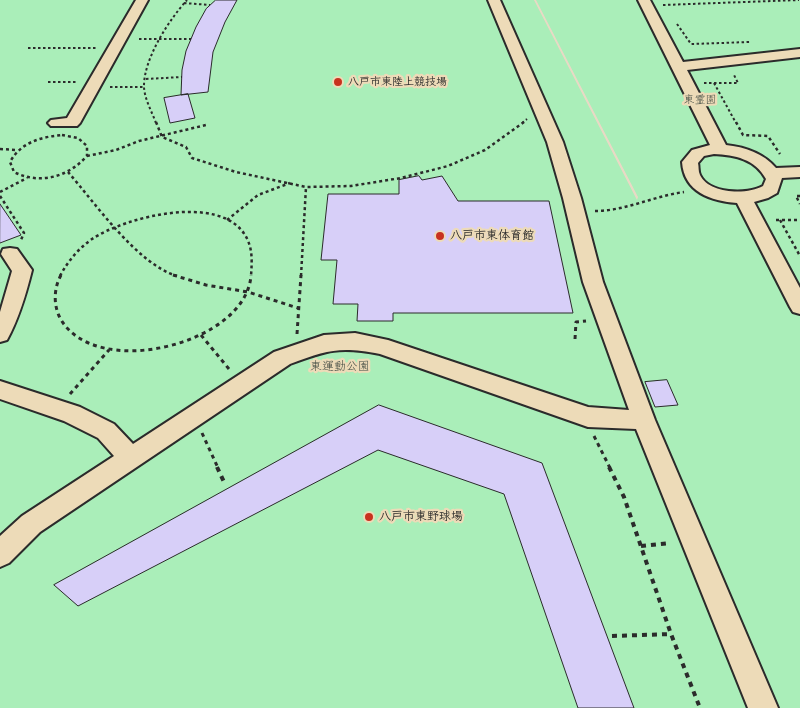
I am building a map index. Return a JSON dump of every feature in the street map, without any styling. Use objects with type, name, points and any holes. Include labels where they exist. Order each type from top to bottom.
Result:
[{"type":"lane","points":[[128,0],[56,123],[72,123],[142,0]]},
{"type":"lane","points":[[494,0],[555,142],[572,198],[593,282],[644,420],[763,708]]},
{"type":"lane","points":[[644,0],[720,149]]},
{"type":"lane","points":[[679,67],[800,53]]},
{"type":"lane","points":[[720,149],[733,150],[752,157],[767,167],[772,172],[774,184],[772,190],[759,197],[729,197],[709,190],[694,179],[690,173],[690,162],[698,153],[720,149]]},
{"type":"lane","points":[[772,172],[800,172]]},
{"type":"lane","points":[[744,198],[800,307]]},
{"type":"lane","points":[[0,334],[10,316],[18,293],[22,270],[10,254]]},
{"type":"lane","points":[[0,554],[31,524],[241,383],[282,358],[324,343],[355,341],[381,346],[588,417],[644,420]]},
{"type":"lane","points":[[0,390],[72,414],[106,431],[130,457]]},
{"type":"path","points":[[664,5],[799,0]]},
{"type":"path","points":[[210,5],[185,1],[178,9],[161,39],[148,68],[144,87],[162,137],[186,147],[192,158],[236,172],[290,182],[306,187],[361,184],[400,178],[448,166],[485,150],[528,119]]},
{"type":"path","points":[[675,21],[691,44],[750,42]]},
{"type":"path","points":[[132,39],[191,39]]},
{"type":"path","points":[[28,48],[100,48]]},
{"type":"path","points":[[687,83],[738,83],[726,62]]},
{"type":"path","points":[[146,79],[182,77]]},
{"type":"path","points":[[48,82],[80,82]]},
{"type":"path","points":[[714,83],[743,136],[768,136],[780,155]]},
{"type":"path","points":[[87,156],[88,151],[84,141],[71,136],[42,138],[17,150],[10,162],[10,168],[19,176],[47,178],[76,168],[87,156],[116,150],[138,141],[206,126]]},
{"type":"path","points":[[0,149],[17,150]]},
{"type":"path","points":[[68,172],[117,226],[135,249],[164,272],[206,285],[248,292],[298,308]]},
{"type":"path","points":[[10,254],[24,233],[0,194],[27,178]]},
{"type":"path","points":[[227,220],[258,195],[290,182]]},
{"type":"path","points":[[295,353],[306,187]]},
{"type":"path","points":[[591,212],[606,211],[667,194],[709,190]]},
{"type":"path","points":[[800,196],[796,196],[800,204]]},
{"type":"path","points":[[181,212],[200,213],[227,220],[238,226],[247,235],[251,246],[254,268],[248,292],[230,315],[201,335],[165,348],[137,351],[110,350],[93,346],[68,330],[56,310],[54,298],[60,274],[68,262],[89,242],[117,226],[148,216],[181,212]]},
{"type":"path","points":[[780,220],[800,256]]},
{"type":"path","points":[[575,339],[576,322],[588,320]]},
{"type":"path","points":[[201,335],[241,383]]},
{"type":"path","points":[[57,409],[110,350]]},
{"type":"path","points":[[194,414],[225,484]]},
{"type":"path","points":[[588,417],[595,439],[610,465],[624,497],[671,634],[700,708]]},
{"type":"path","points":[[641,546],[694,541]]},
{"type":"path","points":[[612,636],[671,634]]},
{"type":"green space","name":"東運動公園","points":[[0,0],[534,0],[637,200],[638,197],[536,0],[800,0],[800,708],[0,708]]},
{"type":"building","points":[[216,0],[237,0],[225,22],[213,52],[208,92],[181,95],[182,70],[186,51],[206,9]]},
{"type":"building","points":[[188,94],[195,118],[170,123],[164,98]]},
{"type":"building","name":"八戸市東体育館","points":[[419,176],[422,180],[442,176],[458,201],[549,201],[573,313],[393,313],[393,321],[357,321],[358,304],[333,304],[337,260],[321,260],[328,194],[399,194],[399,180]]},
{"type":"building","points":[[0,204],[21,235],[0,243]]},
{"type":"building","points":[[667,380],[678,405],[655,407],[645,382]]},
{"type":"building","points":[[379,405],[542,463],[634,708],[578,708],[504,494],[378,450],[78,606],[54,585]]},
{"type":"place","name":"八戸市東陸上競技場","points":[[338,82]]},
{"type":"place","name":"八戸市東体育館","points":[[440,236]]},
{"type":"place","name":"八戸市東野球場","points":[[369,517]]},
{"type":"park label","name":"東霊園","points":[[700,100]]}]
